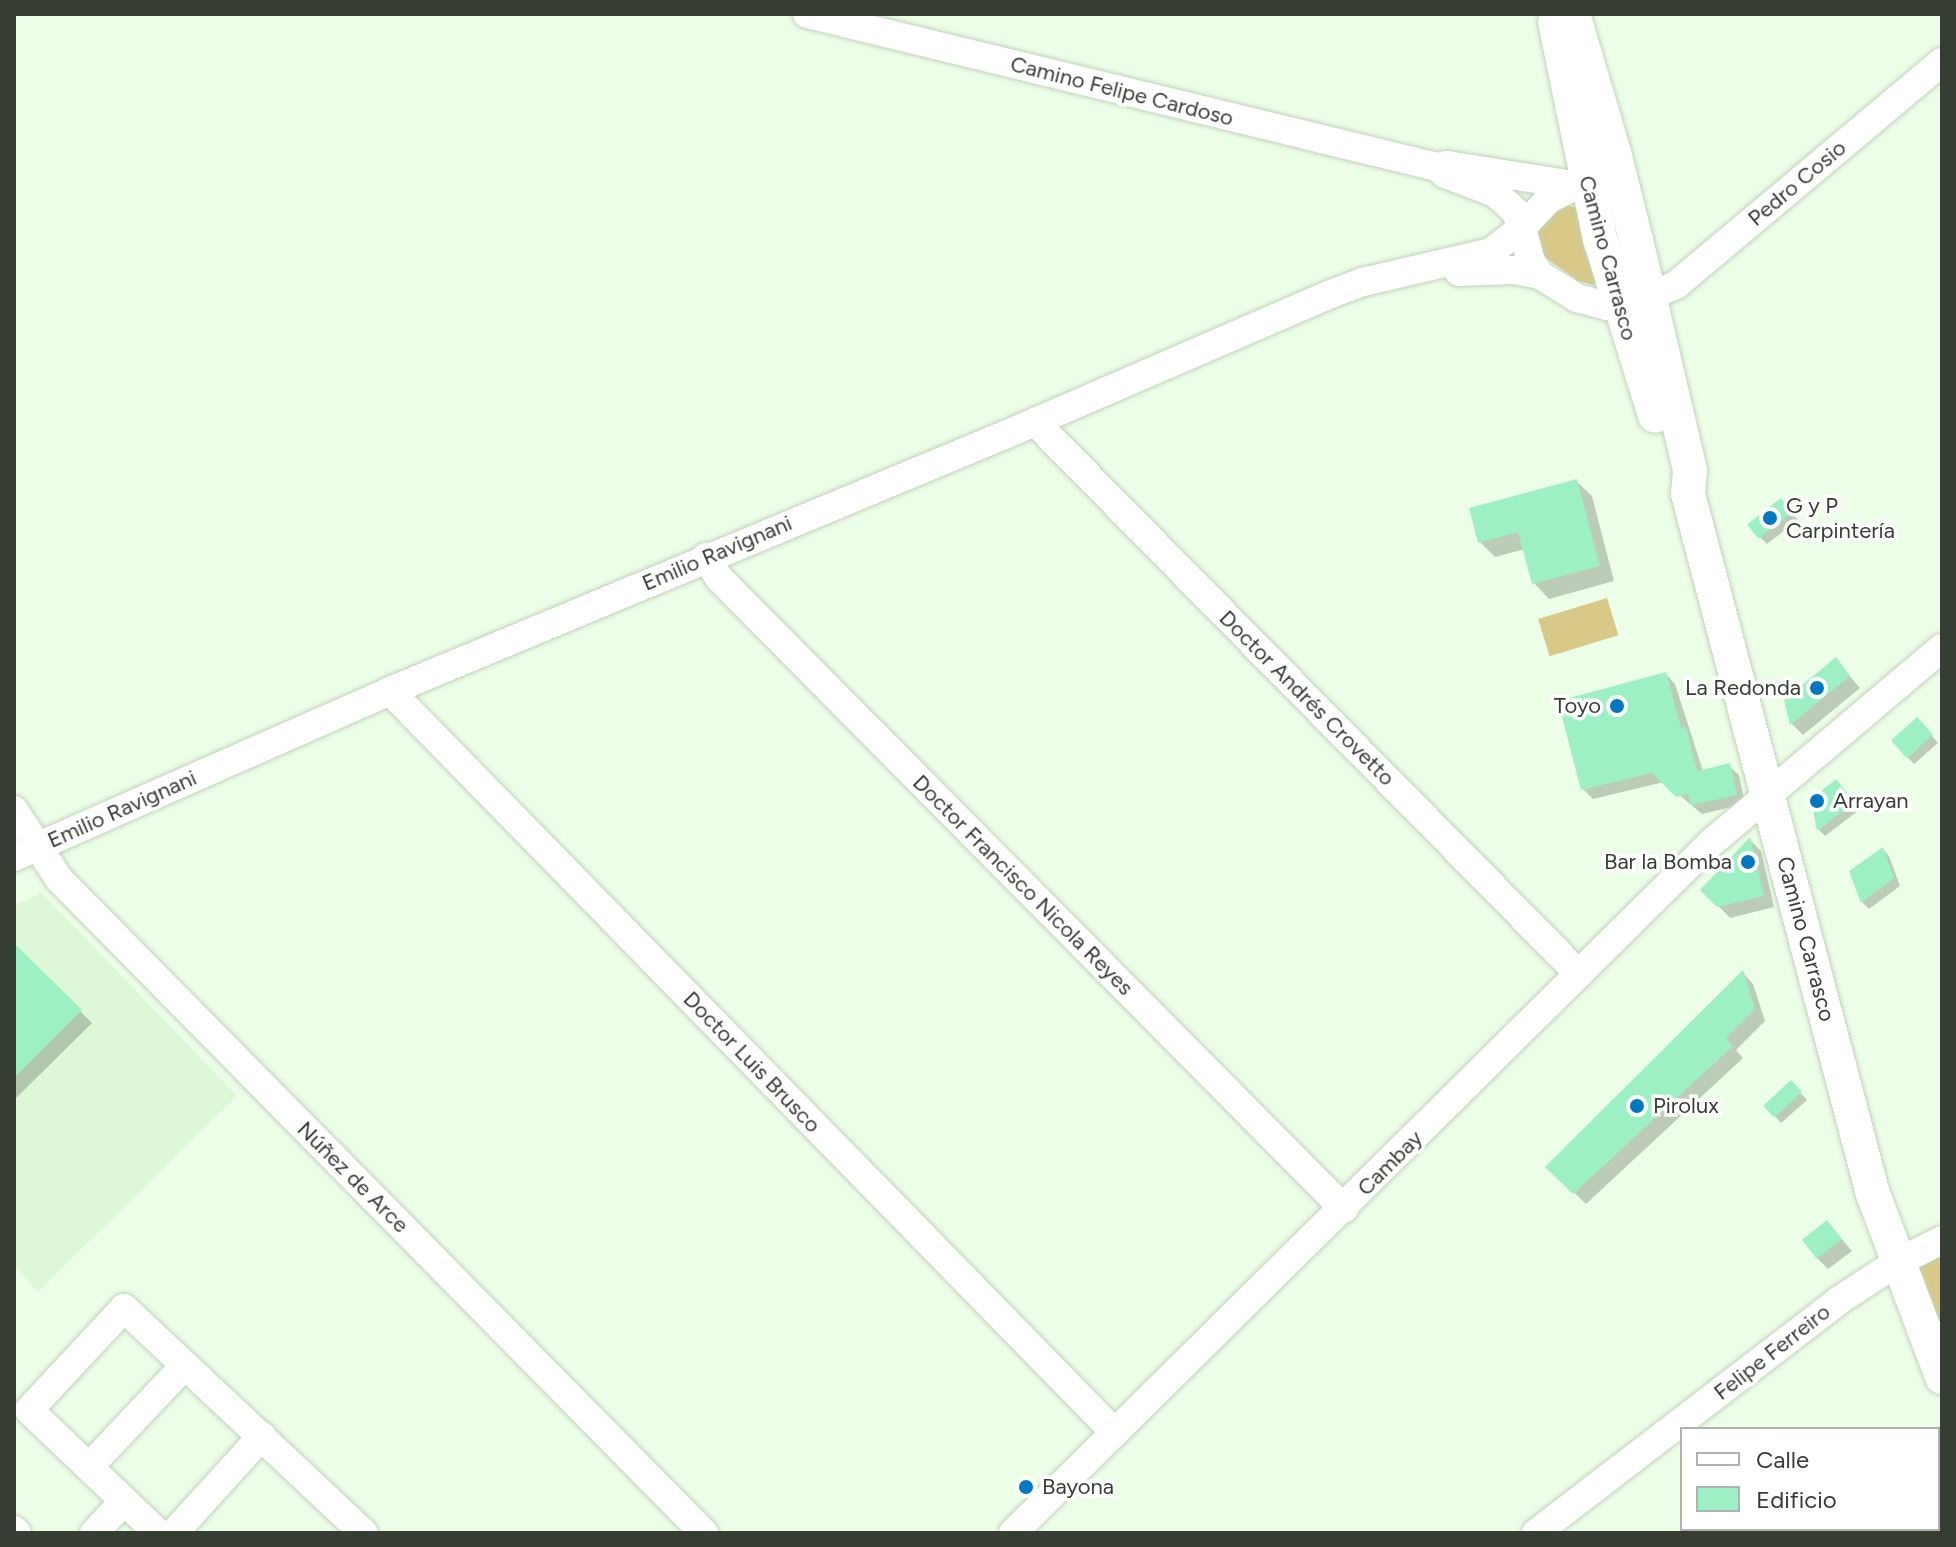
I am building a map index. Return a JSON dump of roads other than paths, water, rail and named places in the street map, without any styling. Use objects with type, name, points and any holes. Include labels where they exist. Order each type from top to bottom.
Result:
[{"type":"main road","name":"Camino Carrasco","points":[[1554,14],[1580,184],[1634,302]]},
{"type":"main road","name":"Camino Carrasco","points":[[1573,14],[1614,152],[1634,302],[1676,479],[1688,494],[1873,1194],[1896,1263],[1942,1377]]},
{"type":"street","name":"Camino Felipe Cardoso","points":[[807,14],[1437,167],[1447,165],[1580,184]]},
{"type":"street","name":"Pedro Cosio","points":[[1634,302],[1676,285],[1942,62]]},
{"type":"street","name":"Camino Felipe Cardoso","points":[[1437,167],[1445,174],[1495,193],[1515,211],[1522,228]]},
{"type":"street","name":"Emilio Ravignani","points":[[25,852],[390,691],[1035,422],[1331,294],[1363,282],[1491,252],[1522,228],[1533,213],[1580,184]]},
{"type":"street","points":[[1522,228],[1525,247],[1540,275]]},
{"type":"street","name":"Emilio Ravignani","points":[[1427,269],[1437,273],[1513,270],[1540,275],[1577,298],[1634,302]]},
{"type":"street","name":"Doctor Andrés Crovetto","points":[[1035,422],[1579,974]]},
{"type":"street","name":"Doctor Francisco Nicola Reyes","points":[[706,557],[719,578],[1344,1209]]},
{"type":"street","name":"Cambay","points":[[1013,1533],[1711,843],[1942,648]]},
{"type":"street","name":"Doctor Luis Brusco","points":[[390,691],[1115,1433]]},
{"type":"street","name":"Núñez de Arce","points":[[14,810],[25,852],[70,890],[704,1533]]},
{"type":"street","name":"Felipe Ferreiro","points":[[1536,1533],[1838,1301],[1896,1263],[1942,1240]]},
{"type":"street","points":[[158,1533],[29,1410],[124,1308],[364,1533]]},
{"type":"street","points":[[89,1467],[185,1365]]},
{"type":"street","points":[[174,1533],[262,1436]]},
{"type":"street","points":[[94,1533],[124,1501]]},
{"type":"place","name":"G y P Carpintería","points":[[1770,518]]},
{"type":"place","name":"La Redonda","points":[[1817,688]]},
{"type":"place","name":"Toyo","points":[[1617,706]]},
{"type":"place","name":"Arrayan","points":[[1817,801]]},
{"type":"place","name":"Bar la Bomba","points":[[1748,862]]},
{"type":"place","name":"Pirolux","points":[[1637,1106]]},
{"type":"place","name":"Bayona","points":[[1026,1487]]}]
